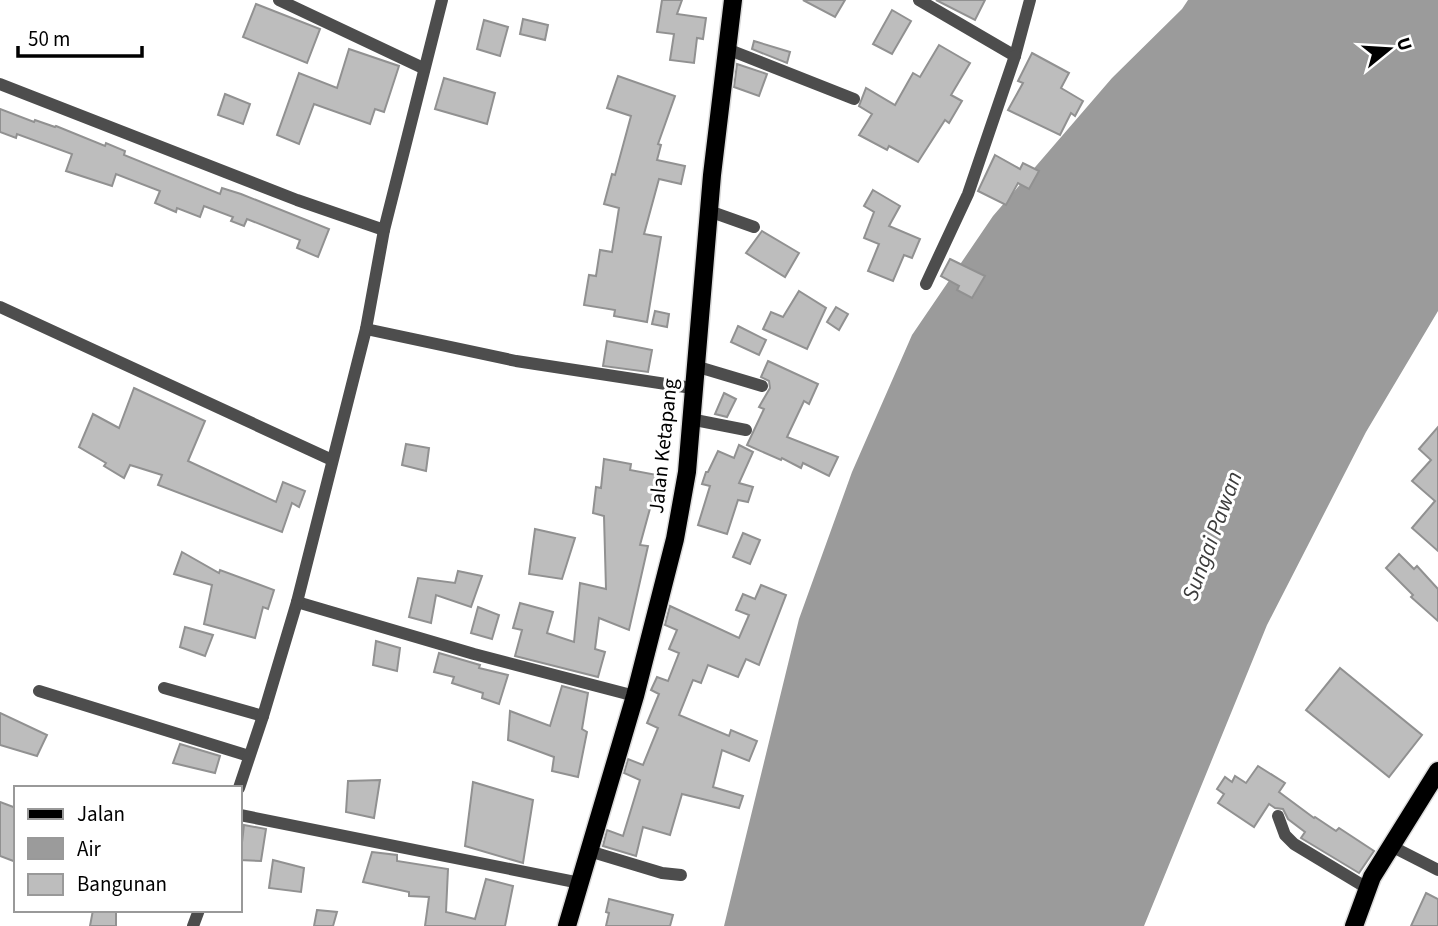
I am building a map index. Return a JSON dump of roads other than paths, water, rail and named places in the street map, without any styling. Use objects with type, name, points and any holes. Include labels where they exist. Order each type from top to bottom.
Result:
[{"type":"main road","name":"Jalan Ketapang","points":[[567,926],[635,696],[675,539],[687,472],[709,211],[733,0]]},
{"type":"main road","points":[[1354,926],[1367,888],[1438,771]]},
{"type":"street","points":[[279,0],[424,68]]},
{"type":"street","points":[[240,786],[297,602],[366,329],[384,230],[442,0]]},
{"type":"street","points":[[919,0],[1015,56]]},
{"type":"street","points":[[926,284],[968,194],[1015,56],[1030,0]]},
{"type":"street","points":[[727,49],[854,99]]},
{"type":"street","points":[[0,84],[297,200],[384,230]]},
{"type":"street","points":[[709,211],[754,227]]},
{"type":"street","points":[[0,307],[332,460]]},
{"type":"street","points":[[366,329],[516,361],[692,388]]},
{"type":"street","points":[[695,366],[762,386]]},
{"type":"street","points":[[691,419],[746,430]]},
{"type":"street","points":[[297,602],[474,654],[635,696]]},
{"type":"street","points":[[164,688],[263,716]]},
{"type":"street","points":[[40,691],[249,756]]},
{"type":"street","points":[[242,815],[580,883]]},
{"type":"street","points":[[1278,816],[1285,835],[1294,844],[1367,888]]},
{"type":"street","points":[[1391,846],[1438,870]]},
{"type":"street","points":[[589,851],[662,873],[681,875]]},
{"type":"water","name":"Sungai Pawan","points":[[1188,0],[1438,0],[1438,311],[1366,432],[1267,625],[1144,926],[724,926],[799,619],[852,472],[912,335],[993,216],[1112,78]]}]
